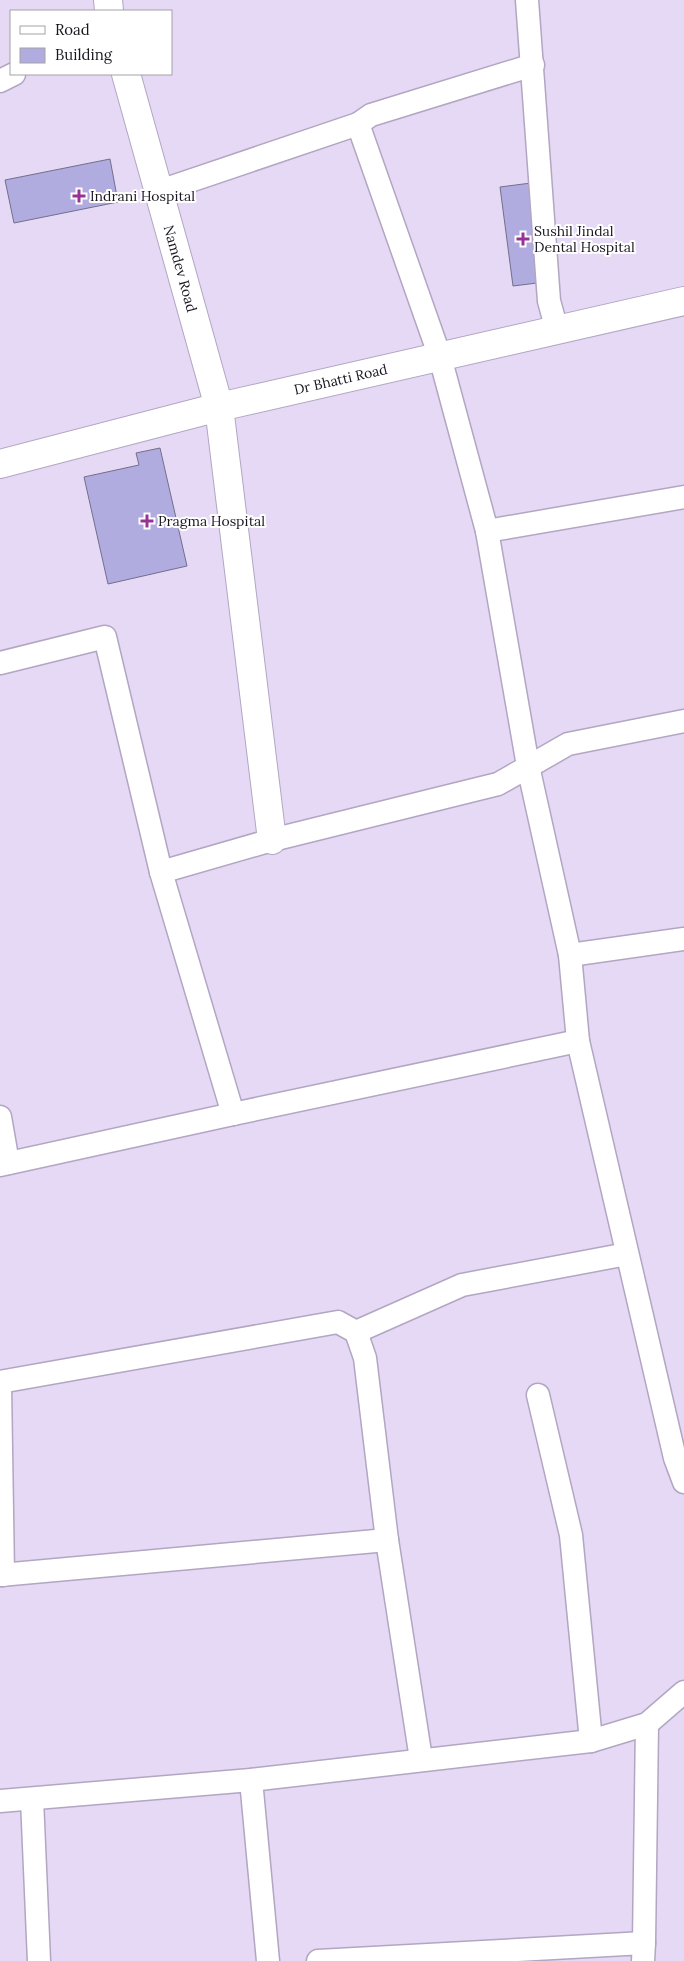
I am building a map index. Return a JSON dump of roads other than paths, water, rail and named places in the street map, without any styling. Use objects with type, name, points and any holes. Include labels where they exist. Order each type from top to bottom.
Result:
[{"type":"street","points":[[527,0],[549,301],[557,330]]},
{"type":"street","points":[[160,192],[358,124],[371,115],[533,65]]},
{"type":"street","points":[[0,81],[12,75]]},
{"type":"street","name":"Namdev Road","points":[[126,75],[219,407],[272,840]]},
{"type":"street","points":[[358,124],[440,357],[487,531],[528,766],[570,955],[578,1041],[675,1458],[684,1482]]},
{"type":"street","name":"Dr Bhatti Road","points":[[0,464],[219,407],[684,301]]},
{"type":"street","points":[[487,531],[684,497]]},
{"type":"street","points":[[0,663],[106,637],[160,872],[233,1114]]},
{"type":"street","points":[[160,872],[272,840],[498,784],[568,744],[684,721]]},
{"type":"street","points":[[570,955],[684,939]]},
{"type":"street","points":[[0,1117],[4,1164],[578,1041]]},
{"type":"street","points":[[356,1332],[462,1285],[627,1254]]},
{"type":"street","points":[[0,1382],[338,1322],[356,1332],[365,1358],[387,1540],[421,1759]]},
{"type":"street","points":[[0,1386],[1,1575],[387,1540]]},
{"type":"street","points":[[538,1395],[571,1535],[590,1741]]},
{"type":"street","points":[[0,1800],[32,1799],[251,1780],[590,1741],[647,1724],[684,1692]]},
{"type":"street","points":[[318,1961],[644,1952],[647,1724]]},
{"type":"street","points":[[251,1780],[268,1961]]},
{"type":"street","points":[[32,1799],[39,1961]]},
{"type":"place","name":"Indrani Hospital","points":[[79,196]]},
{"type":"place","name":"Sushil Jindal Dental Hospital","points":[[523,239]]},
{"type":"place","name":"Pragma Hospital","points":[[147,521]]}]
